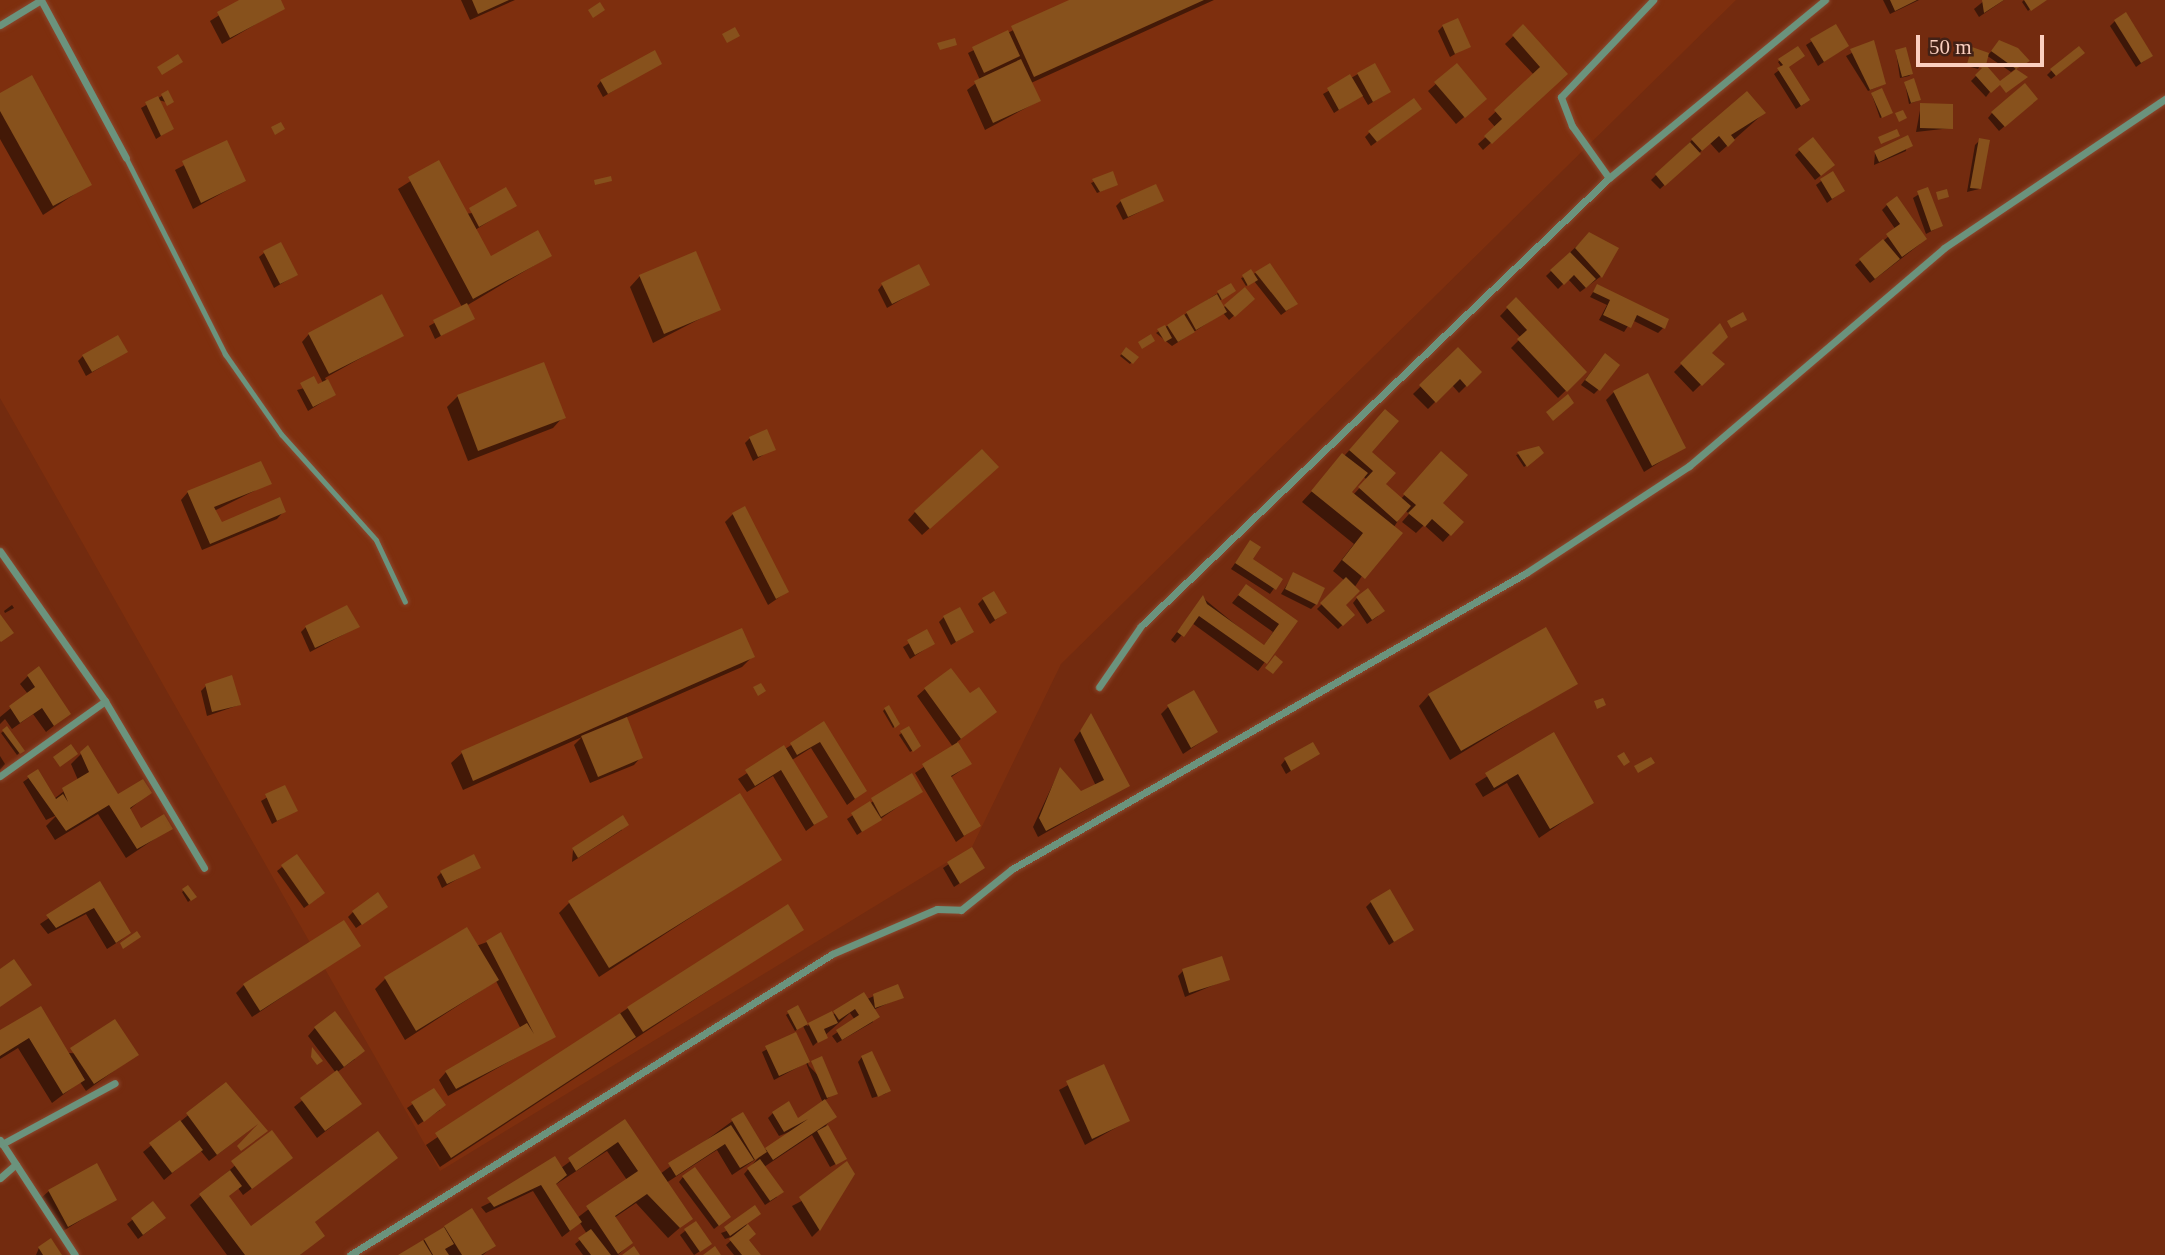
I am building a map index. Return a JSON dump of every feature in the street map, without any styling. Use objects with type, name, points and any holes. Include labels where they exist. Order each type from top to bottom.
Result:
[{"type":"street","points":[[0,24],[41,0],[126,158]]},
{"type":"street","points":[[1609,178],[1572,126],[1561,97],[1653,0]]},
{"type":"street","points":[[1099,687],[1141,626],[1609,178],[1825,0]]},
{"type":"street","points":[[351,1255],[832,954],[937,909],[961,910],[1012,869],[1526,573],[1689,466],[1944,248],[2165,99]]},
{"type":"street","points":[[0,551],[105,701],[204,868]]},
{"type":"street","points":[[0,776],[105,701]]},
{"type":"street","points":[[75,1255],[1,1142],[115,1083]]},
{"type":"street","points":[[0,1178],[16,1164]]},
{"type":"lane","points":[[126,158],[225,354],[281,434],[376,540],[405,602]]},
{"type":"shaded area","points":[[0,0],[1736,0],[1061,664],[972,847],[440,1171],[0,398]]},
{"type":"building","points":[[239,0],[281,0],[285,9],[230,38],[217,12]]},
{"type":"building","points":[[472,0],[509,0],[478,14]]},
{"type":"building","points":[[1069,0],[1204,0],[1034,77],[1011,26]]},
{"type":"building","points":[[1890,0],[1917,0],[1895,11]]},
{"type":"building","points":[[1982,0],[2004,0],[1984,13]]},
{"type":"building","points":[[2024,0],[2047,0],[2031,11]]},
{"type":"building","points":[[600,2],[605,10],[593,18],[588,10]]},
{"type":"building","points":[[2126,12],[2153,56],[2141,63],[2114,20]]},
{"type":"building","points":[[1458,18],[1471,47],[1455,54],[1442,25]]},
{"type":"building","points":[[1523,24],[1568,74],[1492,144],[1484,136],[1502,119],[1494,110],[1540,67],[1512,35]]},
{"type":"building","points":[[1836,24],[1849,46],[1824,62],[1810,39]]},
{"type":"building","points":[[735,27],[740,36],[727,43],[722,34]]},
{"type":"building","points":[[1008,30],[1020,56],[984,73],[972,47]]},
{"type":"building","points":[[955,38],[957,45],[940,50],[937,43]]},
{"type":"building","points":[[1874,40],[1886,84],[1870,90],[1850,49]]},
{"type":"building","points":[[1999,40],[2018,48],[2030,61],[2016,69],[1991,51]]},
{"type":"building","points":[[1798,46],[1805,56],[1789,67],[1810,100],[1801,106],[1777,68],[1783,65],[1778,59]]},
{"type":"building","points":[[2079,46],[2085,53],[2056,76],[2050,69]]},
{"type":"building","points":[[1906,47],[1913,74],[1902,77],[1895,50]]},
{"type":"building","points":[[1972,47],[1989,53],[1986,65],[2000,81],[2016,69],[2028,77],[2006,93],[2000,85],[1991,93],[1975,75],[1982,68],[1967,64]]},
{"type":"building","points":[[655,50],[662,64],[608,94],[600,80]]},
{"type":"building","points":[[178,54],[183,62],[162,75],[157,67]]},
{"type":"building","points":[[1021,59],[1041,101],[993,123],[974,81]]},
{"type":"building","points":[[1375,63],[1391,92],[1373,102],[1357,73]]},
{"type":"building","points":[[1457,63],[1487,99],[1465,118],[1434,82]]},
{"type":"building","points":[[1350,74],[1363,96],[1339,110],[1327,88]]},
{"type":"building","points":[[32,75],[92,185],[53,206],[0,111],[0,93]]},
{"type":"building","points":[[1914,78],[1921,100],[1911,103],[1904,82]]},
{"type":"building","points":[[2025,83],[2038,99],[2005,127],[1991,112]]},
{"type":"building","points":[[1882,88],[1893,113],[1882,118],[1871,93]]},
{"type":"building","points":[[168,90],[174,102],[167,106],[161,94]]},
{"type":"building","points":[[1747,91],[1766,113],[1731,135],[1735,140],[1728,147],[1719,136],[1702,151],[1691,139]]},
{"type":"building","points":[[158,96],[174,129],[161,136],[145,102]]},
{"type":"building","points":[[1414,98],[1422,109],[1377,142],[1368,131]]},
{"type":"building","points":[[1920,103],[1953,104],[1953,129],[1920,128]]},
{"type":"building","points":[[1903,110],[1907,118],[1899,122],[1895,113]]},
{"type":"building","points":[[281,122],[285,129],[275,135],[271,127]]},
{"type":"building","points":[[1897,129],[1900,136],[1881,144],[1878,137]]},
{"type":"building","points":[[1908,135],[1913,146],[1879,162],[1874,151]]},
{"type":"building","points":[[1813,137],[1835,165],[1821,176],[1798,149]]},
{"type":"building","points":[[1979,138],[1990,140],[1981,189],[1970,188]]},
{"type":"building","points":[[227,140],[246,181],[201,203],[182,161]]},
{"type":"building","points":[[1690,142],[1701,154],[1665,186],[1655,174]]},
{"type":"building","points":[[439,160],[491,256],[538,230],[552,256],[473,299],[408,177]]},
{"type":"building","points":[[1113,171],[1118,185],[1100,192],[1092,179]]},
{"type":"building","points":[[1833,171],[1845,191],[1832,199],[1820,179]]},
{"type":"building","points":[[611,176],[612,181],[595,185],[594,180]]},
{"type":"building","points":[[1156,184],[1164,201],[1128,217],[1120,200]]},
{"type":"building","points":[[506,187],[517,206],[479,227],[469,208]]},
{"type":"building","points":[[1928,187],[1943,226],[1931,231],[1917,191]]},
{"type":"building","points":[[1947,189],[1949,197],[1938,200],[1936,192]]},
{"type":"building","points":[[1897,196],[1927,239],[1902,257],[1886,234],[1900,224],[1886,204]]},
{"type":"building","points":[[1589,232],[1619,248],[1602,278],[1575,248]]},
{"type":"building","points":[[1883,239],[1900,259],[1875,279],[1859,259]]},
{"type":"building","points":[[281,242],[298,275],[280,284],[263,251]]},
{"type":"building","points":[[696,251],[721,310],[664,334],[639,275]]},
{"type":"building","points":[[1570,252],[1596,279],[1586,288],[1574,275],[1564,285],[1550,270]]},
{"type":"building","points":[[1270,263],[1298,304],[1286,311],[1255,272]]},
{"type":"building","points":[[919,264],[930,285],[892,304],[881,283]]},
{"type":"building","points":[[1251,269],[1258,280],[1248,286],[1242,275]]},
{"type":"building","points":[[1231,283],[1236,291],[1222,300],[1217,291]]},
{"type":"building","points":[[1597,284],[1669,319],[1665,329],[1637,315],[1631,328],[1603,315],[1610,300],[1593,292]]},
{"type":"building","points":[[1245,287],[1255,299],[1235,317],[1224,305]]},
{"type":"building","points":[[382,294],[404,336],[329,374],[308,333]]},
{"type":"building","points":[[1217,294],[1227,312],[1196,330],[1186,312]]},
{"type":"building","points":[[1516,297],[1587,372],[1567,392],[1517,339],[1527,330],[1506,307]]},
{"type":"building","points":[[467,303],[475,319],[441,336],[433,320]]},
{"type":"building","points":[[1743,312],[1747,320],[1731,328],[1727,321]]},
{"type":"building","points":[[1184,314],[1195,332],[1178,342],[1167,325]]},
{"type":"building","points":[[1720,323],[1728,337],[1712,353],[1725,364],[1702,386],[1680,363]]},
{"type":"building","points":[[1165,325],[1172,338],[1165,342],[1157,329]]},
{"type":"building","points":[[1151,334],[1155,341],[1142,349],[1138,342]]},
{"type":"building","points":[[118,335],[128,352],[92,372],[82,355]]},
{"type":"building","points":[[1126,347],[1139,357],[1133,364],[1121,354]]},
{"type":"building","points":[[1458,347],[1482,372],[1467,387],[1460,379],[1436,403],[1419,385]]},
{"type":"building","points":[[1605,353],[1620,365],[1600,391],[1585,380]]},
{"type":"building","points":[[544,362],[566,418],[478,451],[457,395]]},
{"type":"building","points":[[1648,373],[1686,448],[1652,466],[1613,391]]},
{"type":"building","points":[[314,376],[318,384],[328,379],[336,395],[313,407],[300,383]]},
{"type":"building","points":[[1568,394],[1574,403],[1553,421],[1546,412]]},
{"type":"building","points":[[1385,409],[1399,421],[1372,452],[1396,473],[1386,484],[1411,506],[1397,522],[1358,487],[1373,471],[1349,450]]},
{"type":"building","points":[[767,429],[776,450],[758,457],[749,437]]},
{"type":"building","points":[[1539,446],[1544,453],[1527,467],[1517,452]]},
{"type":"building","points":[[982,449],[999,467],[930,529],[914,511]]},
{"type":"building","points":[[1441,451],[1468,475],[1443,503],[1464,522],[1451,536],[1432,519],[1425,527],[1408,513],[1416,505],[1403,494]]},
{"type":"building","points":[[1342,453],[1368,473],[1352,492],[1403,533],[1365,579],[1342,560],[1363,533],[1311,491]]},
{"type":"building","points":[[261,461],[272,484],[214,507],[222,522],[280,497],[286,512],[210,544],[187,491]]},
{"type":"building","points":[[745,506],[789,592],[776,599],[732,513]]},
{"type":"building","points":[[1250,540],[1261,547],[1253,559],[1283,579],[1276,590],[1235,563]]},
{"type":"building","points":[[1293,572],[1325,588],[1317,605],[1285,589]]},
{"type":"building","points":[[1346,577],[1360,591],[1346,605],[1355,615],[1343,626],[1320,603]]},
{"type":"building","points":[[1246,584],[1298,621],[1267,664],[1199,616],[1184,637],[1177,632],[1203,595],[1207,604],[1264,645],[1279,624],[1238,595]]},
{"type":"building","points":[[1368,588],[1385,611],[1372,620],[1356,597]]},
{"type":"building","points":[[994,591],[1007,613],[995,620],[982,598]]},
{"type":"building","points":[[347,605],[360,627],[315,648],[305,626]]},
{"type":"building","points":[[960,607],[974,632],[956,642],[943,616]]},
{"type":"building","points":[[0,614],[14,633],[1,642],[0,641]]},
{"type":"building","points":[[1546,627],[1578,684],[1461,751],[1428,694]]},
{"type":"building","points":[[742,628],[755,657],[473,781],[461,751]]},
{"type":"building","points":[[927,629],[935,644],[915,655],[907,640]]},
{"type":"building","points":[[1275,655],[1283,662],[1273,674],[1265,668]]},
{"type":"building","points":[[39,666],[71,714],[54,726],[42,708],[20,723],[9,706],[35,687],[27,675]]},
{"type":"building","points":[[951,668],[970,693],[979,687],[997,712],[961,739],[924,688]]},
{"type":"building","points":[[232,675],[241,705],[212,712],[205,684]]},
{"type":"building","points":[[761,683],[766,691],[758,696],[753,687]]},
{"type":"building","points":[[1194,690],[1218,732],[1191,748],[1167,705]]},
{"type":"building","points":[[1603,698],[1606,705],[1597,709],[1594,701]]},
{"type":"building","points":[[889,705],[900,724],[895,728],[884,708]]},
{"type":"building","points":[[1091,713],[1130,786],[1046,831],[1039,818],[1060,767],[1081,791],[1104,780],[1080,731]]},
{"type":"building","points":[[627,717],[643,758],[598,777],[581,736]]},
{"type":"building","points":[[824,721],[867,791],[855,799],[820,742],[797,755],[790,743]]},
{"type":"building","points":[[7,726],[25,751],[20,754],[2,730]]},
{"type":"building","points":[[909,726],[921,746],[913,752],[900,731]]},
{"type":"building","points":[[1554,732],[1594,803],[1550,829],[1518,774],[1494,788],[1485,773]]},
{"type":"building","points":[[958,742],[972,764],[951,776],[981,826],[964,836],[922,764]]},
{"type":"building","points":[[1313,742],[1320,754],[1291,771],[1284,758]]},
{"type":"building","points":[[71,744],[78,754],[60,767],[53,757]]},
{"type":"building","points":[[88,745],[118,794],[143,779],[152,793],[130,808],[141,828],[164,814],[173,829],[137,849],[109,805],[66,831],[27,776],[38,769],[56,799],[63,794],[68,802],[62,788],[89,772],[80,752]]},
{"type":"building","points":[[784,745],[828,817],[814,825],[781,770],[755,786],[745,770]]},
{"type":"building","points":[[1624,752],[1630,762],[1624,766],[1617,756]]},
{"type":"building","points":[[1651,757],[1655,763],[1638,773],[1634,766]]},
{"type":"building","points":[[912,773],[923,792],[881,817],[871,798]]},
{"type":"building","points":[[285,785],[298,811],[277,821],[265,794]]},
{"type":"building","points":[[740,793],[782,860],[609,968],[568,901]]},
{"type":"building","points":[[870,801],[882,820],[862,832],[851,813]]},
{"type":"building","points":[[623,815],[629,825],[578,858],[572,848]]},
{"type":"building","points":[[972,847],[985,868],[960,884],[947,862]]},
{"type":"building","points":[[297,854],[325,893],[309,905],[281,865]]},
{"type":"building","points":[[474,854],[481,868],[447,884],[440,871]]},
{"type":"building","points":[[100,881],[131,933],[116,943],[94,908],[56,928],[46,915]]},
{"type":"building","points":[[188,885],[197,897],[191,901],[182,889]]},
{"type":"building","points":[[1390,889],[1414,930],[1394,942],[1370,901]]},
{"type":"building","points":[[378,892],[388,907],[362,925],[352,911]]},
{"type":"building","points":[[788,904],[804,930],[643,1032],[627,1007]]},
{"type":"building","points":[[344,920],[361,946],[260,1011],[243,984]]},
{"type":"building","points":[[467,927],[499,980],[416,1031],[384,977]]},
{"type":"building","points":[[137,931],[141,937],[123,949],[120,943]]},
{"type":"building","points":[[501,932],[556,1037],[456,1089],[445,1071],[527,1023],[534,1034],[486,941]]},
{"type":"building","points":[[1222,956],[1230,980],[1189,993],[1182,969]]},
{"type":"building","points":[[14,959],[32,985],[0,1007],[0,969]]},
{"type":"building","points":[[898,984],[904,998],[875,1008],[873,994]]},
{"type":"building","points":[[864,992],[880,1017],[842,1040],[836,1030],[859,1015],[855,1009],[839,1020],[833,1011]]},
{"type":"building","points":[[798,1005],[808,1024],[797,1030],[787,1011]]},
{"type":"building","points":[[41,1006],[85,1080],[63,1094],[29,1038],[0,1056],[0,1030]]},
{"type":"building","points":[[335,1011],[365,1051],[344,1067],[314,1027]]},
{"type":"building","points":[[832,1011],[838,1023],[824,1029],[828,1038],[818,1043],[808,1023]]},
{"type":"building","points":[[620,1013],[636,1037],[451,1158],[435,1133]]},
{"type":"building","points":[[115,1019],[139,1055],[94,1084],[70,1048]]},
{"type":"building","points":[[796,1032],[810,1062],[779,1076],[765,1046]]},
{"type":"building","points":[[312,1047],[323,1061],[317,1065],[311,1057]]},
{"type":"building","points":[[872,1051],[891,1091],[878,1097],[861,1056]]},
{"type":"building","points":[[822,1056],[838,1094],[827,1098],[811,1061]]},
{"type":"building","points":[[1104,1064],[1130,1121],[1092,1139],[1066,1081]]},
{"type":"building","points":[[337,1070],[362,1104],[325,1131],[300,1098]]},
{"type":"building","points":[[226,1082],[268,1131],[241,1151],[237,1146],[258,1124],[217,1155],[186,1113]]},
{"type":"building","points":[[434,1088],[446,1105],[424,1122],[411,1102]]},
{"type":"building","points":[[825,1099],[837,1117],[773,1160],[765,1148],[808,1119],[784,1132],[772,1112],[789,1101],[798,1118]]},
{"type":"building","points":[[743,1112],[767,1152],[755,1160],[731,1119]]},
{"type":"building","points":[[625,1119],[693,1219],[680,1228],[647,1194],[615,1216],[633,1243],[618,1254],[586,1206],[638,1171],[618,1142],[576,1171],[568,1158]]},
{"type":"building","points":[[180,1120],[203,1150],[172,1173],[149,1143]]},
{"type":"building","points":[[731,1125],[754,1160],[740,1168],[725,1144],[676,1176],[668,1163]]},
{"type":"building","points":[[828,1125],[847,1159],[836,1165],[817,1131]]},
{"type":"building","points":[[272,1130],[293,1158],[252,1189],[231,1161]]},
{"type":"building","points":[[378,1131],[398,1158],[315,1222],[325,1236],[300,1255],[245,1255],[199,1194],[230,1170],[242,1186],[229,1196],[251,1226]]},
{"type":"building","points":[[555,1156],[567,1175],[556,1184],[582,1222],[570,1231],[541,1185],[494,1207],[487,1198]]},
{"type":"building","points":[[760,1159],[784,1192],[770,1201],[747,1168]]},
{"type":"building","points":[[847,1161],[855,1174],[820,1231],[799,1197]]},
{"type":"building","points":[[97,1163],[117,1200],[68,1227],[48,1190]]},
{"type":"building","points":[[695,1167],[731,1217],[719,1226],[682,1176]]},
{"type":"building","points":[[153,1201],[166,1218],[143,1235],[131,1218]]},
{"type":"building","points":[[755,1205],[761,1214],[730,1236],[724,1227]]},
{"type":"building","points":[[472,1208],[496,1246],[481,1255],[462,1255],[444,1226]]},
{"type":"building","points":[[696,1221],[712,1244],[700,1252],[684,1229]]},
{"type":"building","points":[[748,1224],[756,1234],[749,1240],[761,1255],[742,1255],[729,1239]]},
{"type":"building","points":[[444,1227],[454,1244],[445,1249],[449,1255],[433,1255],[424,1239]]},
{"type":"building","points":[[591,1229],[611,1255],[591,1255],[578,1238]]},
{"type":"building","points":[[51,1238],[62,1255],[43,1255],[38,1247]]},
{"type":"building","points":[[423,1240],[432,1255],[398,1255]]},
{"type":"building","points":[[634,1246],[640,1255],[622,1255]]},
{"type":"building","points":[[715,1246],[721,1255],[703,1255]]}]
